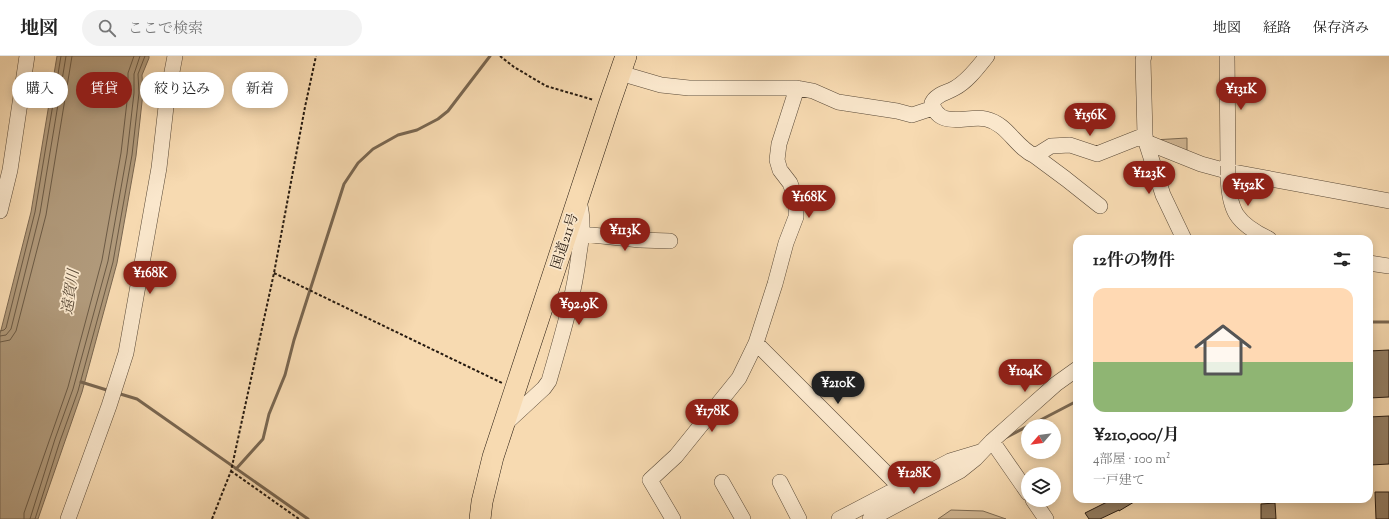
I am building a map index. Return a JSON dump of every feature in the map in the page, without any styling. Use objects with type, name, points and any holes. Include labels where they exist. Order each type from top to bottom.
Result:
[{"type":"highway","name":"国道211号","points":[[480,519],[482,502],[493,457],[623,64]]},
{"type":"street","points":[[0,211],[10,170],[27,56]]},
{"type":"street","points":[[68,519],[109,406],[126,353],[159,168],[175,56]]},
{"type":"street","points":[[987,56],[973,73],[957,88],[934,98],[932,103],[933,108],[942,117],[949,119],[958,121],[972,118],[996,122],[1029,153],[1066,179],[1100,206]]},
{"type":"street","points":[[1144,56],[1145,139],[1163,195],[1182,235]]},
{"type":"street","points":[[1227,56],[1229,194],[1231,204],[1236,214],[1250,228],[1262,235]]},
{"type":"street","points":[[623,64],[660,85],[689,88],[797,88],[813,91],[838,102],[897,111],[912,115],[933,108]]},
{"type":"street","points":[[673,519],[650,480],[676,456],[738,378],[756,343],[775,284],[786,243],[796,217],[796,199],[790,183],[780,170],[777,160],[779,144],[797,88]]},
{"type":"street","points":[[1035,156],[1051,146],[1070,145],[1083,148],[1097,154],[1145,139],[1201,164],[1223,170],[1389,201]]},
{"type":"street","points":[[504,426],[544,388],[549,381],[568,315],[577,273],[582,234],[582,212],[578,200]]},
{"type":"street","points":[[582,234],[640,240],[670,241]]},
{"type":"street","points":[[1373,264],[1389,266]]},
{"type":"street","points":[[756,343],[900,487]]},
{"type":"street","points":[[870,519],[960,471],[1056,384],[1073,372]]},
{"type":"street","points":[[839,519],[950,461],[987,446]]},
{"type":"street","points":[[987,446],[1021,485]]},
{"type":"street","points":[[722,482],[743,519]]},
{"type":"street","points":[[780,482],[799,519]]},
{"type":"street","points":[[1038,507],[1046,519]]},
{"type":"path","points":[[212,519],[231,471],[274,273],[316,56]]},
{"type":"path","points":[[500,56],[514,67],[546,86],[609,105]]},
{"type":"path","points":[[274,273],[515,389]]},
{"type":"path","points":[[231,471],[299,519]]},
{"type":"shaded area","points":[[1187,138],[1187,155],[1153,140]]},
{"type":"shaded area","points":[[951,510],[983,511],[1006,519],[938,519]]},
{"type":"water","name":"遠賀川","points":[[57,56],[149,56],[143,72],[140,72],[140,108],[141,108],[136,156],[117,263],[82,392],[38,519],[0,519],[0,334],[31,212],[48,108],[68,108],[68,72],[54,72]]},
{"type":"building","points":[[1389,350],[1389,397],[1373,398],[1373,351]]},
{"type":"building","points":[[1389,416],[1389,464],[1373,465],[1373,417]]},
{"type":"building","points":[[1375,492],[1389,492],[1389,519],[1376,519]]},
{"type":"building","points":[[1105,503],[1132,503],[1119,511],[1100,519],[1089,519],[1085,513]]},
{"type":"building","points":[[1275,503],[1276,519],[1261,519],[1261,504]]},
{"type":"waterway","points":[[236,469],[263,439],[269,414],[285,375],[294,340],[344,184],[358,163],[373,149],[398,135],[417,130],[438,119],[448,111],[490,56]]},
{"type":"waterway","points":[[1373,322],[1389,322]]},
{"type":"waterway","points":[[81,382],[110,391]]},
{"type":"waterway","points":[[117,393],[137,399],[308,519]]},
{"type":"waterway","points":[[1042,419],[1073,403]]},
{"type":"waterway","points":[[1005,438],[1021,430]]}]
